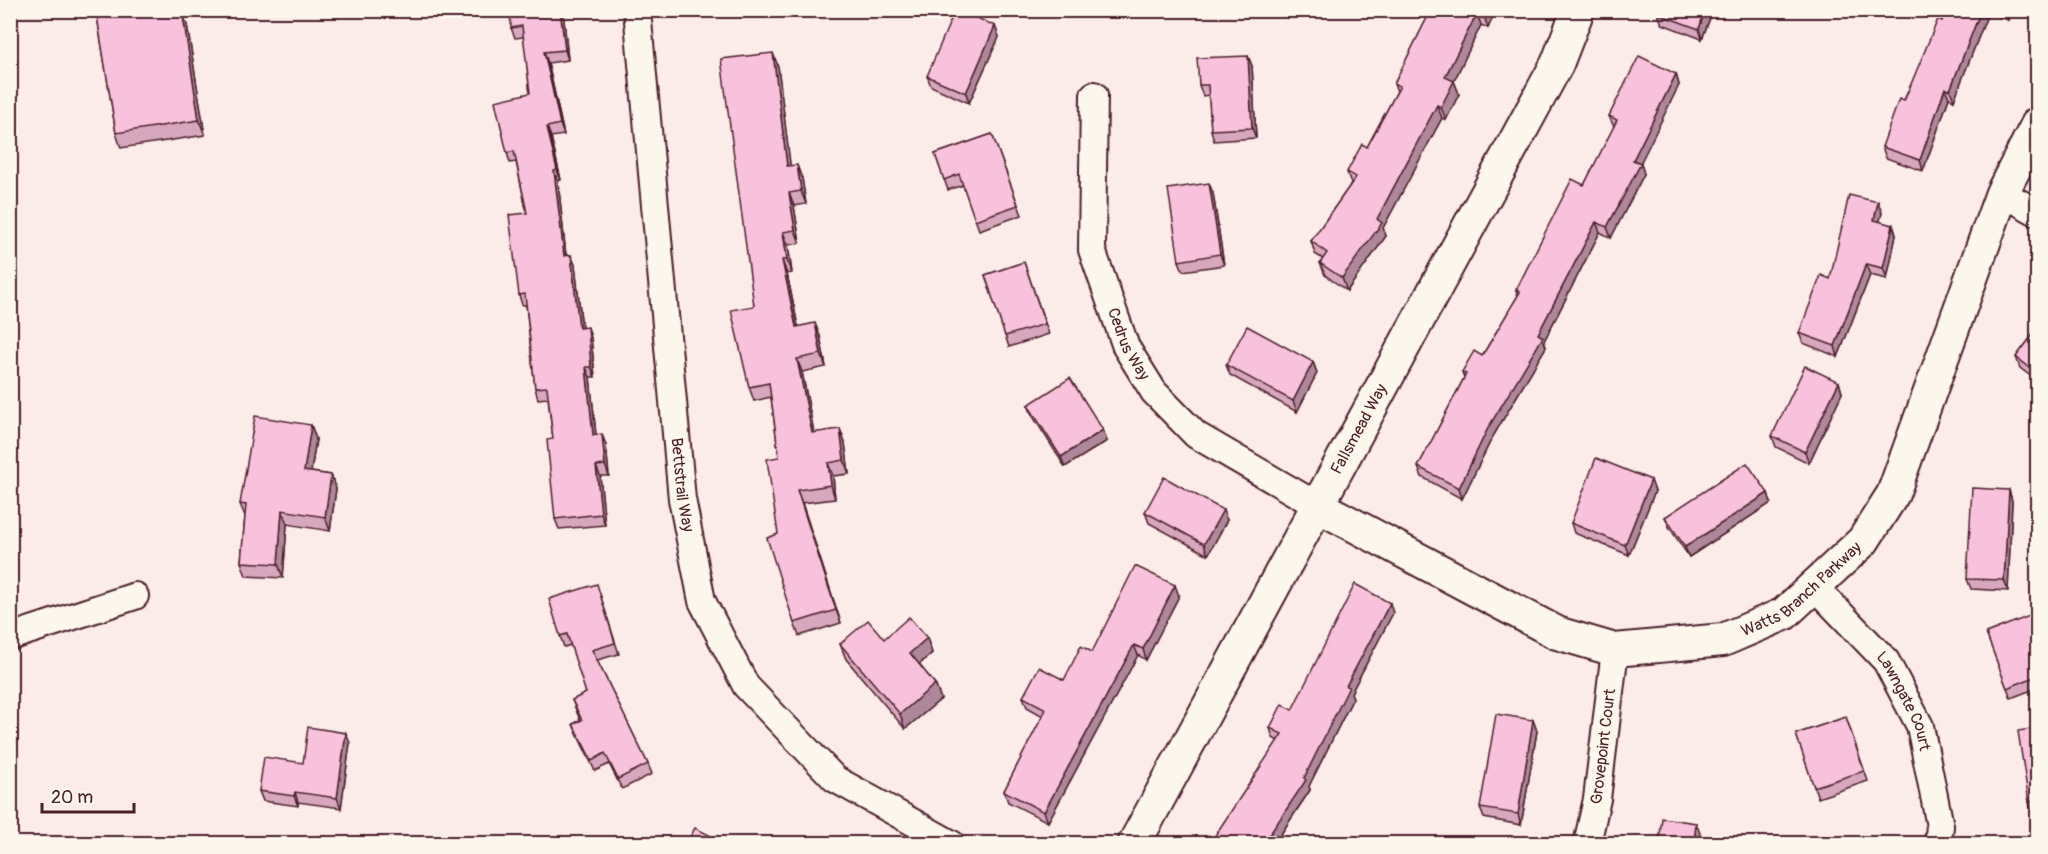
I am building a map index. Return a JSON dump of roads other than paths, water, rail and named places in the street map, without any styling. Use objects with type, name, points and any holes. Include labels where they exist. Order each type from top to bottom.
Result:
[{"type":"street","name":"Bettstrail Way","points":[[637,10],[682,499],[702,601],[746,686],[835,779],[952,843]]},
{"type":"street","name":"Fallsmead Way","points":[[1134,843],[1557,64],[1578,10]]},
{"type":"street","name":"Cedrus Way","points":[[1094,95],[1092,249],[1126,347],[1154,392],[1196,435],[1318,506]]},
{"type":"street","name":"Watts Branch Parkway","points":[[1318,506],[1557,633],[1615,650],[1723,640],[1784,614],[1863,541],[1893,494],[2002,193],[2037,123]]},
{"type":"street","points":[[2002,193],[2037,213]]},
{"type":"street","name":"Lawngate Court","points":[[1815,587],[1886,661],[1920,726],[1940,826],[1938,843]]},
{"type":"street","points":[[10,637],[135,596]]},
{"type":"street","name":"Grovepoint Court","points":[[1587,843],[1597,799],[1615,650]]}]
